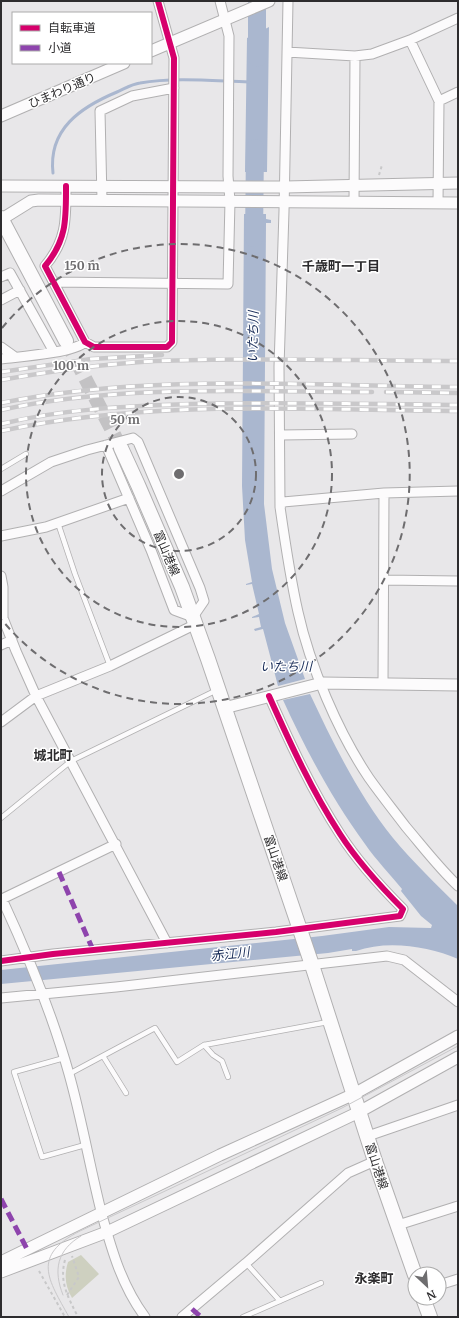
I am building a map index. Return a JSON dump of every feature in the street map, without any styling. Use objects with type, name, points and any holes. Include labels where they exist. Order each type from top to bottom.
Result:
[{"type":"main road","points":[[1,219],[66,341]]},
{"type":"main road","name":"富山港線","points":[[121,448],[138,484],[194,621],[219,689],[224,708],[311,962],[375,1161],[412,1266]]},
{"type":"main road","points":[[426,1306],[430,1317]]},
{"type":"street","points":[[66,186],[64,236],[56,253],[45,266],[85,342],[94,347],[167,347],[172,342],[174,58],[158,1]]},
{"type":"street","points":[[54,282],[228,284],[233,201],[229,18],[220,1]]},
{"type":"street","points":[[152,51],[268,1]]},
{"type":"street","points":[[288,1],[285,187],[279,201],[279,367],[281,435],[280,507],[288,565],[298,613],[311,654],[316,684],[370,779],[434,862],[458,886]]},
{"type":"street","points":[[288,52],[355,56],[372,54],[410,40],[458,18]]},
{"type":"street","points":[[410,40],[439,101],[438,203]]},
{"type":"street","points":[[354,202],[355,56]]},
{"type":"street","name":"ひまわり通り","points":[[1,116],[122,64]]},
{"type":"street","points":[[102,200],[100,111],[132,96],[174,88]]},
{"type":"street","points":[[439,101],[458,92]]},
{"type":"street","points":[[1,186],[174,185],[285,187],[354,184],[458,183]]},
{"type":"street","points":[[1,219],[31,202],[39,200],[458,203]]},
{"type":"street","points":[[1,277],[10,273],[54,352]]},
{"type":"street","points":[[1,300],[20,290]]},
{"type":"street","points":[[1,359],[80,347],[85,342]]},
{"type":"street","points":[[1,347],[14,357]]},
{"type":"street","points":[[281,435],[352,434]]},
{"type":"street","points":[[1,491],[51,462],[133,438],[138,442],[200,588],[204,601],[194,621],[110,666],[36,696],[1,722]]},
{"type":"street","points":[[106,445],[174,610],[194,621]]},
{"type":"street","points":[[280,507],[283,502],[384,493],[458,491]]},
{"type":"street","points":[[383,684],[384,493]]},
{"type":"street","points":[[1,536],[58,523],[129,498]]},
{"type":"street","points":[[1,576],[3,587],[3,618],[36,696],[116,844],[167,943]]},
{"type":"street","points":[[384,580],[458,581]]},
{"type":"street","points":[[1,645],[12,640]]},
{"type":"street","points":[[224,708],[316,684],[458,685]]},
{"type":"street","points":[[1,961],[167,943],[300,931],[400,916],[403,909],[379,884],[340,835],[288,738],[271,695]]},
{"type":"street","points":[[116,844],[2,899],[30,959],[64,1058],[107,1232],[122,1278],[133,1301],[145,1317]]},
{"type":"street","points":[[1,998],[40,989],[116,987],[311,962],[387,956],[404,960],[458,1002]]},
{"type":"street","points":[[1,1262],[220,1155],[354,1094],[458,1036]]},
{"type":"street","points":[[1,1272],[107,1232],[359,1112],[458,1057]]},
{"type":"street","points":[[368,1136],[458,1105]]},
{"type":"street","points":[[182,1317],[348,1173],[375,1161]]},
{"type":"street","points":[[398,1226],[458,1206]]},
{"type":"street","points":[[447,1282],[458,1279]]},
{"type":"lane","points":[[1,469],[26,454]]},
{"type":"lane","points":[[58,523],[75,574],[110,666]]},
{"type":"lane","points":[[1,818],[71,761],[219,689]]},
{"type":"lane","points":[[69,1074],[155,1028],[177,1062],[204,1045],[330,1022]]},
{"type":"lane","points":[[204,1045],[213,1055],[222,1061],[228,1077]]},
{"type":"lane","points":[[103,1056],[126,1093]]},
{"type":"lane","points":[[64,1058],[14,1072],[42,1157],[85,1145]]},
{"type":"lane","points":[[246,1263],[280,1301]]},
{"type":"lane","points":[[243,1317],[321,1283]]},
{"type":"path","points":[[378,176],[382,165]]},
{"type":"path","points":[[68,1296],[79,1277],[72,1256]]},
{"type":"path","points":[[65,1260],[62,1278],[68,1296],[78,1317]]},
{"type":"path","points":[[40,1271],[64,1317]]},
{"type":"green space","points":[[81,1255],[99,1274],[72,1298],[68,1289],[66,1276],[68,1262]]},
{"type":"water","points":[[269,27],[267,172],[245,172],[247,38]]},
{"type":"water","points":[[244,214],[266,214],[266,219],[271,220],[271,223],[266,223],[264,504],[272,569],[285,623],[305,679],[278,686],[263,629],[255,631],[254,629],[261,627],[259,617],[252,618],[259,614],[252,584],[246,585],[252,582],[245,540],[242,486]]},
{"type":"water","name":"赤江川","points":[[310,694],[347,769],[369,805],[408,856],[458,906],[458,959],[446,954],[421,948],[394,945],[356,951],[352,951],[352,949],[328,953],[1,984],[1,970],[322,936],[389,927],[431,928],[432,925],[421,916],[401,891],[402,889],[374,856],[353,827],[310,756],[283,700]]},
{"type":"waterway","name":"いたち川","points":[[257,1],[257,58]]},
{"type":"waterway","points":[[53,173],[53,158],[56,144],[62,132],[70,122],[91,105],[134,84],[167,80],[249,82]]},
{"type":"waterway","name":"いたち川","points":[[254,238],[255,148]]},
{"type":"tunnel","points":[[66,341],[121,448]]},
{"type":"tram line","points":[[69,1317],[50,1280],[48,1269],[49,1259],[55,1250],[65,1240],[80,1231],[342,1108],[458,1046]]},
{"type":"tram line","points":[[63,1295],[58,1277],[59,1261],[67,1248],[81,1236]]},
{"type":"railway","points":[[1,372],[91,359],[162,355]]},
{"type":"railway","points":[[1,380],[78,368],[155,361],[269,359],[458,361]]},
{"type":"railway","points":[[1,403],[57,394],[171,384],[229,383],[458,387]]},
{"type":"railway","points":[[1,410],[92,396],[139,393],[186,391],[372,392]]},
{"type":"railway","points":[[386,392],[458,393]]},
{"type":"railway","points":[[1,424],[48,415],[95,409],[167,405],[224,403],[458,405]]},
{"type":"railway","points":[[1,431],[57,421],[114,414],[171,410],[286,408],[458,411]]},
{"type":"marked path","points":[[59,872],[93,950]]},
{"type":"marked path","points":[[1,1199],[27,1249]]},
{"type":"marked path","points":[[192,1309],[201,1317]]},
{"type":"cycle path","points":[[66,186],[64,229],[58,247],[45,266],[85,342],[94,347],[167,347],[172,342],[174,58],[158,1]]},
{"type":"cycle path","points":[[1,961],[53,954],[276,932],[400,916],[403,909],[362,864],[330,818],[302,766],[269,696]]},
{"type":"district","name":"千歳町一丁目","points":[[341,266]]},
{"type":"district","name":"城北町","points":[[53,755]]},
{"type":"district","name":"永楽町","points":[[374,1278]]}]
